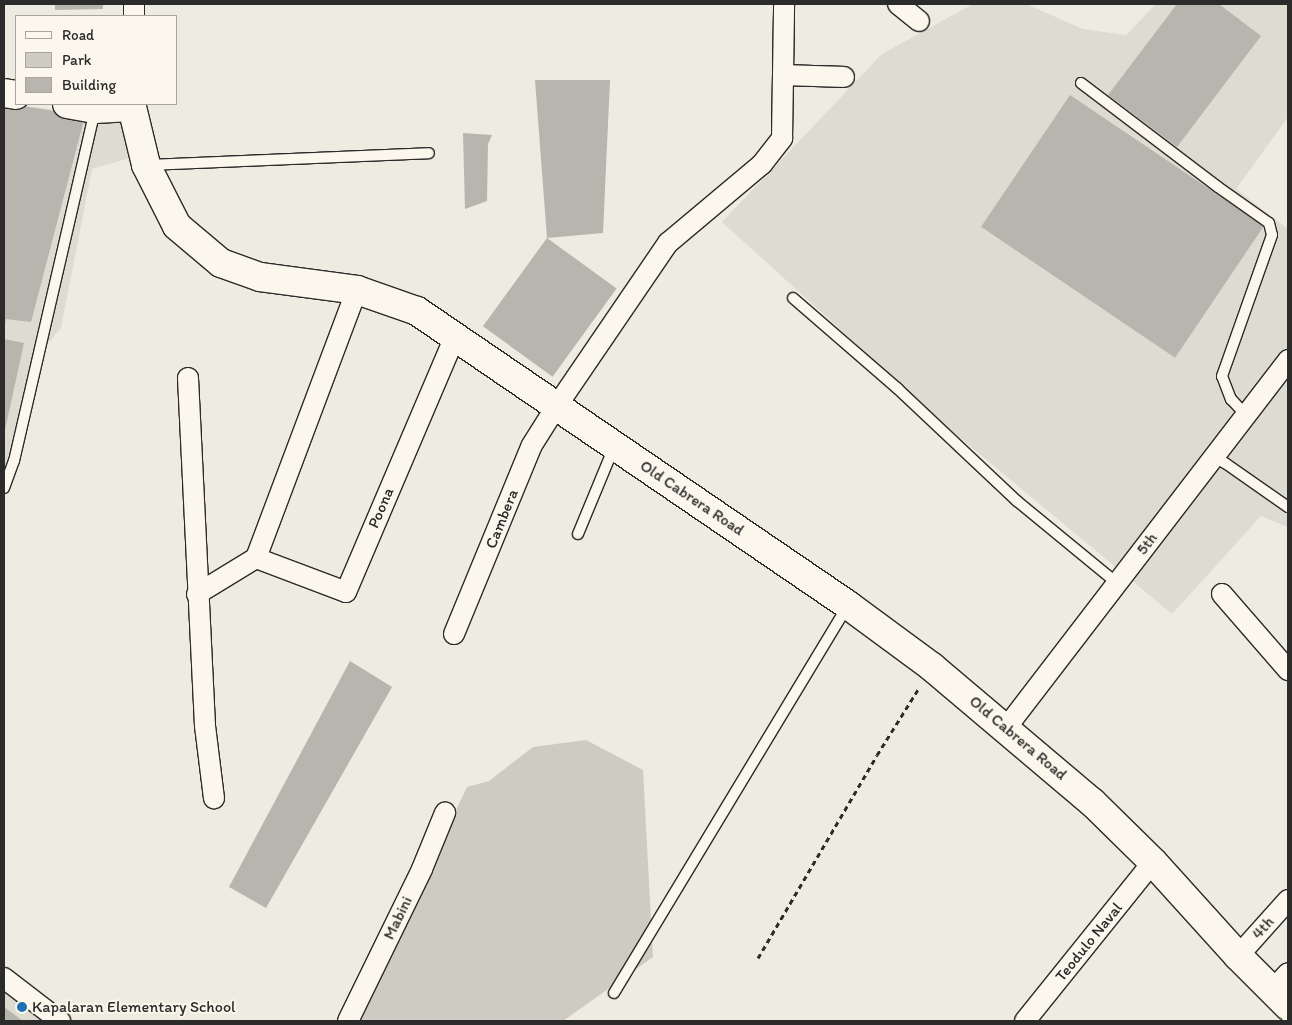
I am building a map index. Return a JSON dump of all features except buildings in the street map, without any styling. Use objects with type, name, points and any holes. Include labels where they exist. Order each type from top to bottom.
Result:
[{"type":"street","name":"Cambera","points":[[454,634],[532,445],[556,407],[668,243],[762,164],[782,138],[784,4]]},
{"type":"street","points":[[898,4],[918,20]]},
{"type":"street","points":[[784,75],[844,77]]},
{"type":"street","name":"Old Cabrera Road","points":[[73,105],[95,109],[132,106],[146,165],[178,226],[221,263],[260,277],[357,290],[417,311],[848,605],[932,667],[1092,802],[1154,862],[1238,956],[1283,990]]},
{"type":"street","points":[[198,594],[256,558],[357,290]]},
{"type":"street","name":"Poona","points":[[256,558],[346,592],[455,336]]},
{"type":"street","name":"5th","points":[[1006,728],[1288,360]]},
{"type":"street","points":[[188,378],[205,726],[214,798]]},
{"type":"street","points":[[1222,594],[1288,670]]},
{"type":"street","name":"Mabini","points":[[348,1021],[422,868],[444,813]]},
{"type":"street","name":"Teodulo Naval","points":[[1025,1021],[1154,862]]},
{"type":"street","name":"4th","points":[[1238,956],[1288,900]]},
{"type":"street","points":[[4,978],[60,1021]]},
{"type":"lane","points":[[1082,83],[1218,187],[1269,223],[1272,235],[1222,376],[1230,399],[1246,415]]},
{"type":"lane","points":[[4,488],[14,461],[95,109]]},
{"type":"lane","points":[[146,165],[429,153]]},
{"type":"lane","points":[[793,298],[897,388],[1017,501],[1117,584]]},
{"type":"lane","points":[[578,534],[615,446]]},
{"type":"lane","points":[[1214,458],[1225,463],[1288,506]]},
{"type":"lane","points":[[614,993],[848,605]]},
{"type":"path","points":[[758,958],[877,754],[932,667]]},
{"type":"shaded area","points":[[973,4],[1026,4],[1083,29],[1126,35],[1156,4],[1288,4],[1288,117],[1236,189],[1288,229],[1288,527],[1261,516],[1172,614],[952,431],[722,222],[882,54]]},
{"type":"shaded area","points":[[4,102],[125,121],[133,157],[92,169],[61,328],[45,347],[4,491]]},
{"type":"shaded area","name":"Kapalaran Elementary School","points":[[4,986],[54,1021],[4,1021]]},
{"type":"green space","points":[[586,740],[643,770],[653,957],[563,1021],[356,1021],[467,787],[489,781],[533,747]]},
{"type":"place","name":"Kapalaran Elementary School","points":[[22,1007]]}]
